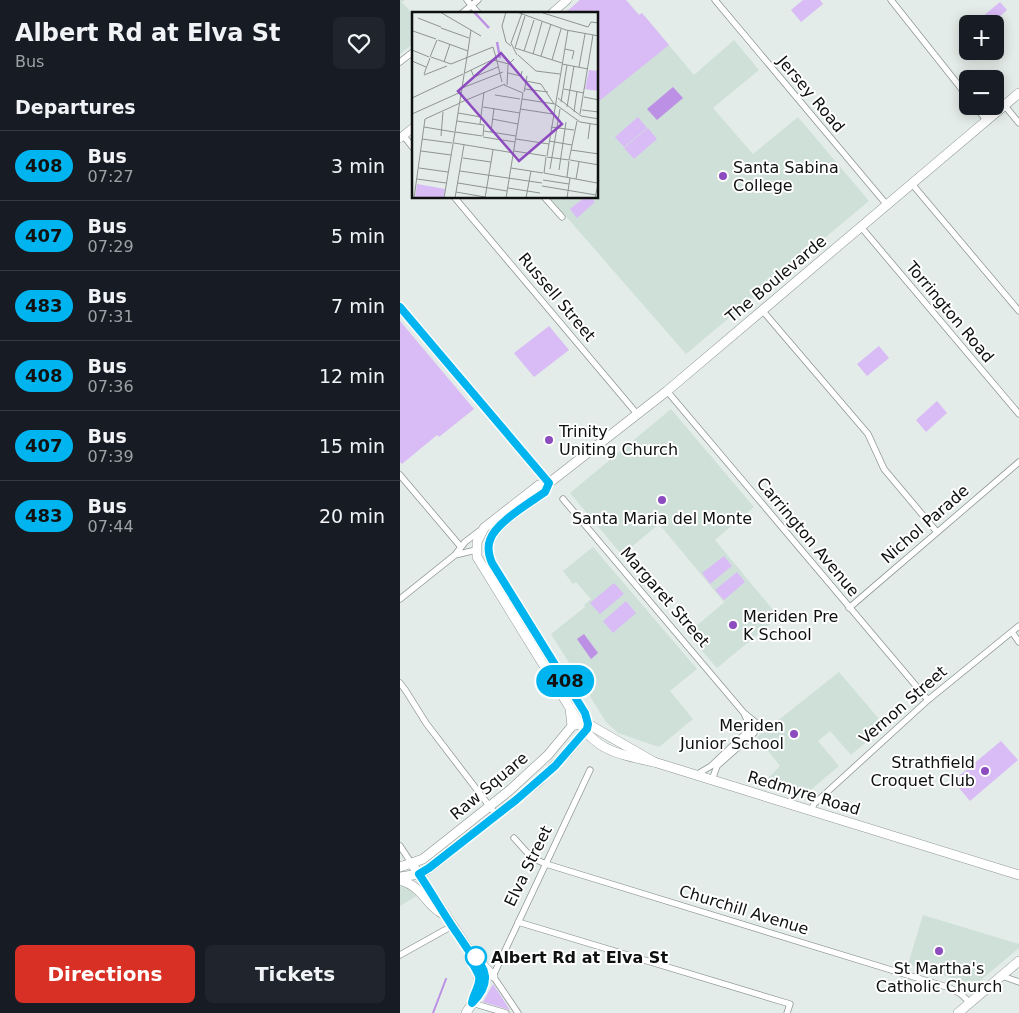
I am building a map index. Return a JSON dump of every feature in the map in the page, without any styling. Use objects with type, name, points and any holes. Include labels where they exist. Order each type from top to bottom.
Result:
[{"type":"main road","name":"The Boulevarde","points":[[1004,106],[1019,94]]},
{"type":"main road","name":"The Boulevarde","points":[[484,528],[538,485],[549,483],[638,415],[994,115]]},
{"type":"main road","points":[[400,307],[549,483]]},
{"type":"main road","name":"The Boulevarde","points":[[549,483],[545,492],[502,524],[490,541],[489,552],[492,563],[585,713]]},
{"type":"main road","points":[[476,550],[483,546],[493,529],[502,524]]},
{"type":"main road","points":[[484,528],[479,535],[476,550],[477,556],[532,642],[570,708],[575,725]]},
{"type":"main road","points":[[585,713],[587,728],[599,729]]},
{"type":"main road","points":[[585,713],[599,729],[619,743],[654,762]]},
{"type":"main road","name":"Redmyre Road","points":[[575,725],[587,728],[604,748],[615,752],[654,762],[1019,875]]},
{"type":"main road","name":"Raw Square","points":[[400,867],[412,864],[423,858],[489,806],[544,759],[575,725]]},
{"type":"main road","name":"Raw Square","points":[[400,878],[419,874],[429,868],[497,816],[538,782],[561,759],[587,728]]},
{"type":"main road","points":[[412,864],[452,926],[484,970],[485,982],[478,997],[466,1013]]},
{"type":"main road","points":[[400,878],[415,886],[433,908],[446,916]]},
{"type":"main road","points":[[471,953],[471,961],[480,981],[472,1003]]},
{"type":"main road","points":[[958,1013],[1019,961]]},
{"type":"main road","points":[[480,964],[493,976]]},
{"type":"street","points":[[470,2],[478,0]]},
{"type":"street","points":[[553,12],[567,0]]},
{"type":"street","points":[[891,0],[959,86]]},
{"type":"street","name":"Jersey Road","points":[[716,1],[887,205]]},
{"type":"street","points":[[400,62],[412,53]]},
{"type":"street","points":[[1004,106],[1019,122]]},
{"type":"street","points":[[982,115],[987,121]]},
{"type":"street","points":[[412,128],[401,136],[412,147]]},
{"type":"street","points":[[912,184],[1019,311]]},
{"type":"street","name":"Russell Street","points":[[456,199],[638,415]]},
{"type":"street","points":[[546,199],[562,217]]},
{"type":"street","name":"Torrington Road","points":[[861,228],[1019,414]]},
{"type":"street","points":[[762,310],[868,434],[884,469],[937,532]]},
{"type":"street","name":"Carrington Avenue","points":[[667,391],[928,700]]},
{"type":"street","name":"Nichol Parade","points":[[849,608],[1019,462]]},
{"type":"street","points":[[400,475],[460,547]]},
{"type":"street","name":"Margaret Street","points":[[563,499],[744,713],[756,722],[755,730],[717,766],[709,779]]},
{"type":"street","name":"The Boulevarde","points":[[400,599],[455,555],[460,547],[484,528]]},
{"type":"street","name":"The Boulevarde","points":[[455,555],[476,550]]},
{"type":"street","name":"Vernon Street","points":[[811,810],[814,804],[928,700],[1019,626]]},
{"type":"street","points":[[1012,632],[1019,642]]},
{"type":"street","points":[[400,683],[411,701],[497,816]]},
{"type":"street","points":[[400,692],[411,701]]},
{"type":"street","points":[[696,775],[711,766],[748,731],[749,725],[744,713]]},
{"type":"street","points":[[709,779],[711,766]]},
{"type":"street","name":"Elva Street","points":[[493,976],[590,770]]},
{"type":"street","name":"Churchill Avenue","points":[[514,838],[532,858],[546,864],[950,988],[970,1002]]},
{"type":"street","points":[[400,846],[412,864]]},
{"type":"street","points":[[518,922],[790,1004],[787,1013]]},
{"type":"street","points":[[400,954],[452,926]]},
{"type":"street","points":[[493,976],[518,1013]]},
{"type":"street","points":[[1002,976],[1019,982]]},
{"type":"street","points":[[472,1003],[506,1013]]},
{"type":"shaded area","points":[[400,0],[405,0],[402,2],[412,14],[412,45],[400,54]]},
{"type":"shaded area","name":"Santa Sabina College","points":[[580,0],[626,0],[639,15],[642,13],[694,75],[734,40],[759,70],[713,108],[753,154],[798,117],[869,201],[686,354],[551,199],[599,199],[599,12],[566,12]]},
{"type":"shaded area","points":[[580,0],[626,0],[639,15],[642,13],[669,45],[599,101],[599,12],[566,12]]},
{"type":"shaded area","points":[[803,0],[820,0],[823,4],[801,22],[791,10]]},
{"type":"shaded area","points":[[1000,2],[1007,10],[1001,15],[984,15]]},
{"type":"shaded area","points":[[673,87],[683,98],[657,120],[647,109]]},
{"type":"shaded area","points":[[638,117],[647,128],[624,147],[615,137]]},
{"type":"shaded area","points":[[648,128],[657,139],[634,159],[624,148]]},
{"type":"shaded area","points":[[583,199],[592,199],[595,202],[577,218],[570,209]]},
{"type":"shaded area","points":[[400,321],[474,409],[439,437],[437,435],[402,464],[400,462]]},
{"type":"shaded area","points":[[549,326],[569,350],[534,377],[514,353]]},
{"type":"shaded area","points":[[879,346],[889,358],[867,376],[857,364]]},
{"type":"shaded area","points":[[937,401],[947,413],[926,432],[916,420]]},
{"type":"shaded area","name":"Santa Maria del Monte","points":[[671,409],[754,507],[715,540],[779,617],[717,668],[687,634],[735,593],[724,602],[659,524],[622,555],[570,493]]},
{"type":"shaded area","points":[[593,547],[697,669],[670,691],[693,719],[659,747],[618,733],[606,722],[551,634],[585,607],[584,605],[591,599],[576,582],[573,584],[563,571]]},
{"type":"shaded area","points":[[724,556],[732,566],[710,584],[702,573]]},
{"type":"shaded area","points":[[737,572],[745,582],[724,600],[715,590]]},
{"type":"shaded area","points":[[614,583],[624,594],[600,614],[590,603]]},
{"type":"shaded area","points":[[626,601],[636,613],[613,633],[603,621]]},
{"type":"shaded area","points":[[584,634],[598,653],[591,659],[577,639]]},
{"type":"shaded area","name":"Meriden Junior School","points":[[839,672],[885,726],[851,755],[830,731],[818,741],[839,766],[807,793],[766,780],[780,766],[757,737]]},
{"type":"shaded area","name":"Strathfield Croquet Club","points":[[1001,741],[1018,760],[970,801],[953,781]]},
{"type":"shaded area","points":[[400,886],[406,887],[418,895],[400,906]]},
{"type":"shaded area","points":[[923,915],[1019,944],[1019,948],[975,985],[908,964]]},
{"type":"shaded area","points":[[493,984],[510,1010],[483,1002]]},
{"type":"waterway","points":[[433,1013],[446,979]]},
{"type":"bus line","name":"408","points":[[400,307],[549,483],[545,492],[496,530],[490,541],[489,556],[588,719],[587,729],[580,739],[538,782],[497,816],[419,874],[452,926],[484,970],[485,982],[483,988],[472,1003],[480,981],[471,961]]},
{"type":"place","name":"Santa Sabina College","points":[[723,176]]},
{"type":"place","name":"Trinity Uniting Church","points":[[549,440]]},
{"type":"place","name":"Santa Maria del Monte","points":[[662,500]]},
{"type":"place","name":"Meriden Pre K School","points":[[733,625]]},
{"type":"place","name":"Meriden Junior School","points":[[794,734]]},
{"type":"place","name":"Strathfield Croquet Club","points":[[985,771]]},
{"type":"place","name":"St Martha's Catholic Church","points":[[939,951]]},
{"type":"place","name":"Albert Rd at Elva St","points":[[476,957]]}]
